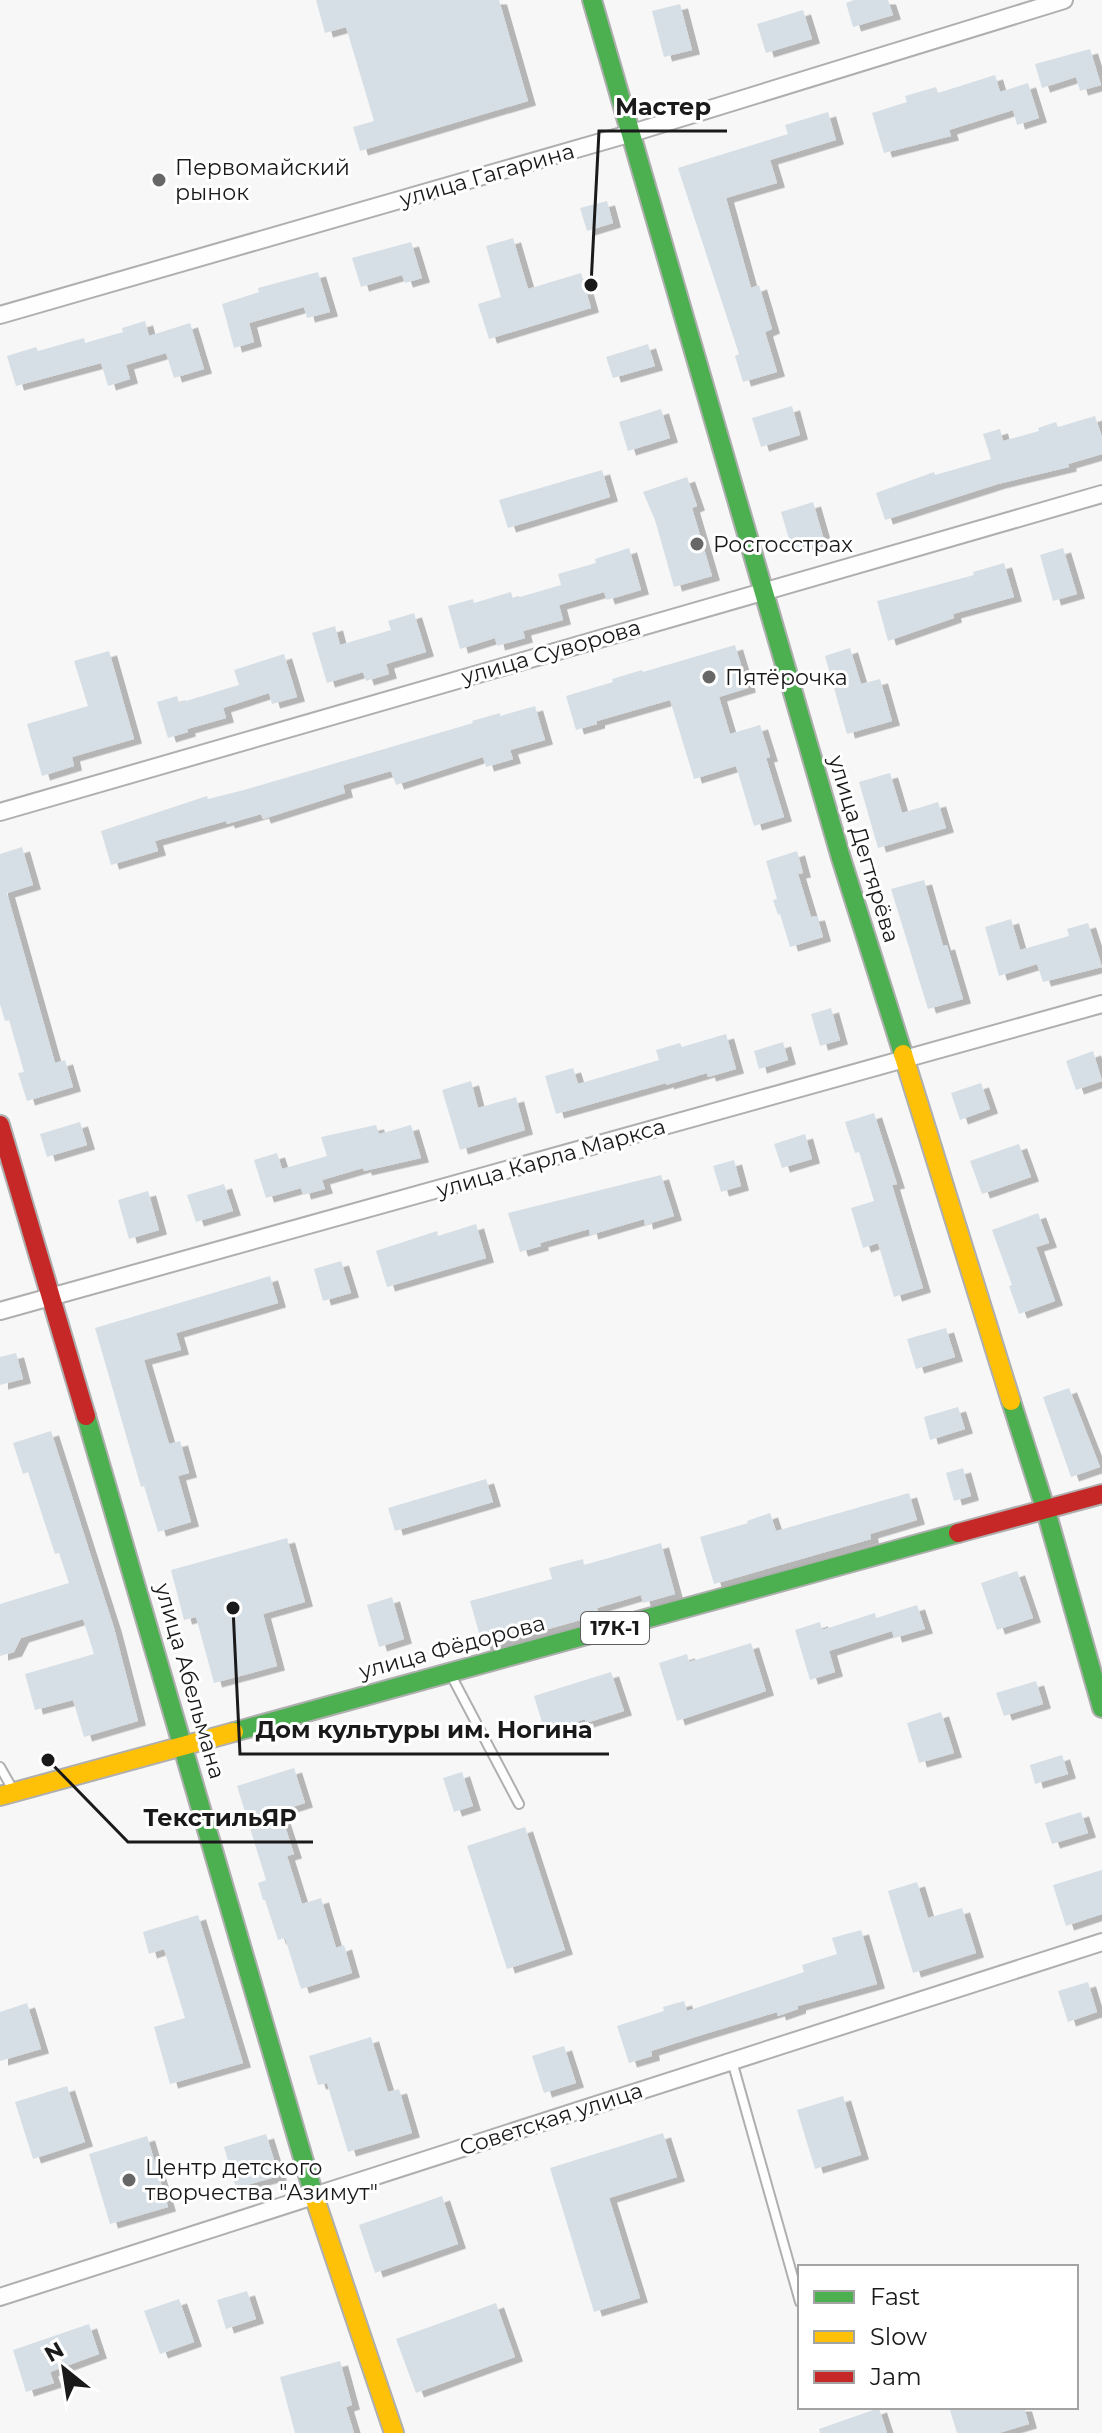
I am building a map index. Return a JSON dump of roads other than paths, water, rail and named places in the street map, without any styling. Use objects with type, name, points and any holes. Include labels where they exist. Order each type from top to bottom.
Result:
[{"type":"main road","name":"улица Дегтярёва","points":[[592,0],[762,590],[904,1060],[1046,1511],[1102,1708]]},
{"type":"main road","name":"улица Абельмана","points":[[0,1125],[314,2196],[394,2433]]},
{"type":"main road","name":"улица Фёдорова","points":[[7,1794],[1102,1494]]},
{"type":"street","name":"улица Гагарина","points":[[1,311],[632,133],[1064,0]]},
{"type":"street","name":"улица Суворова","points":[[0,812],[1102,494]]},
{"type":"street","name":"улица Карла Маркса","points":[[0,1311],[1102,1004]]},
{"type":"street","name":"Советская улица","points":[[0,2297],[1102,1942]]},
{"type":"lane","points":[[450,1673],[519,1804]]},
{"type":"lane","points":[[0,1767],[7,1794]]},
{"type":"lane","points":[[732,2061],[798,2295]]},
{"type":"place","name":"Первомайский рынок","points":[[159,180]]},
{"type":"place","name":"Мастер","points":[[591,285]]},
{"type":"place","name":"Росгосстрах","points":[[697,544]]},
{"type":"place","name":"Пятёрочка","points":[[709,677]]},
{"type":"place","name":"Дом культуры им. Ногина","points":[[233,1608]]},
{"type":"place","name":"ТекстильЯР","points":[[48,1760]]},
{"type":"place","name":"Центр детского творчества \"Азимут\"","points":[[129,2180]]}]
